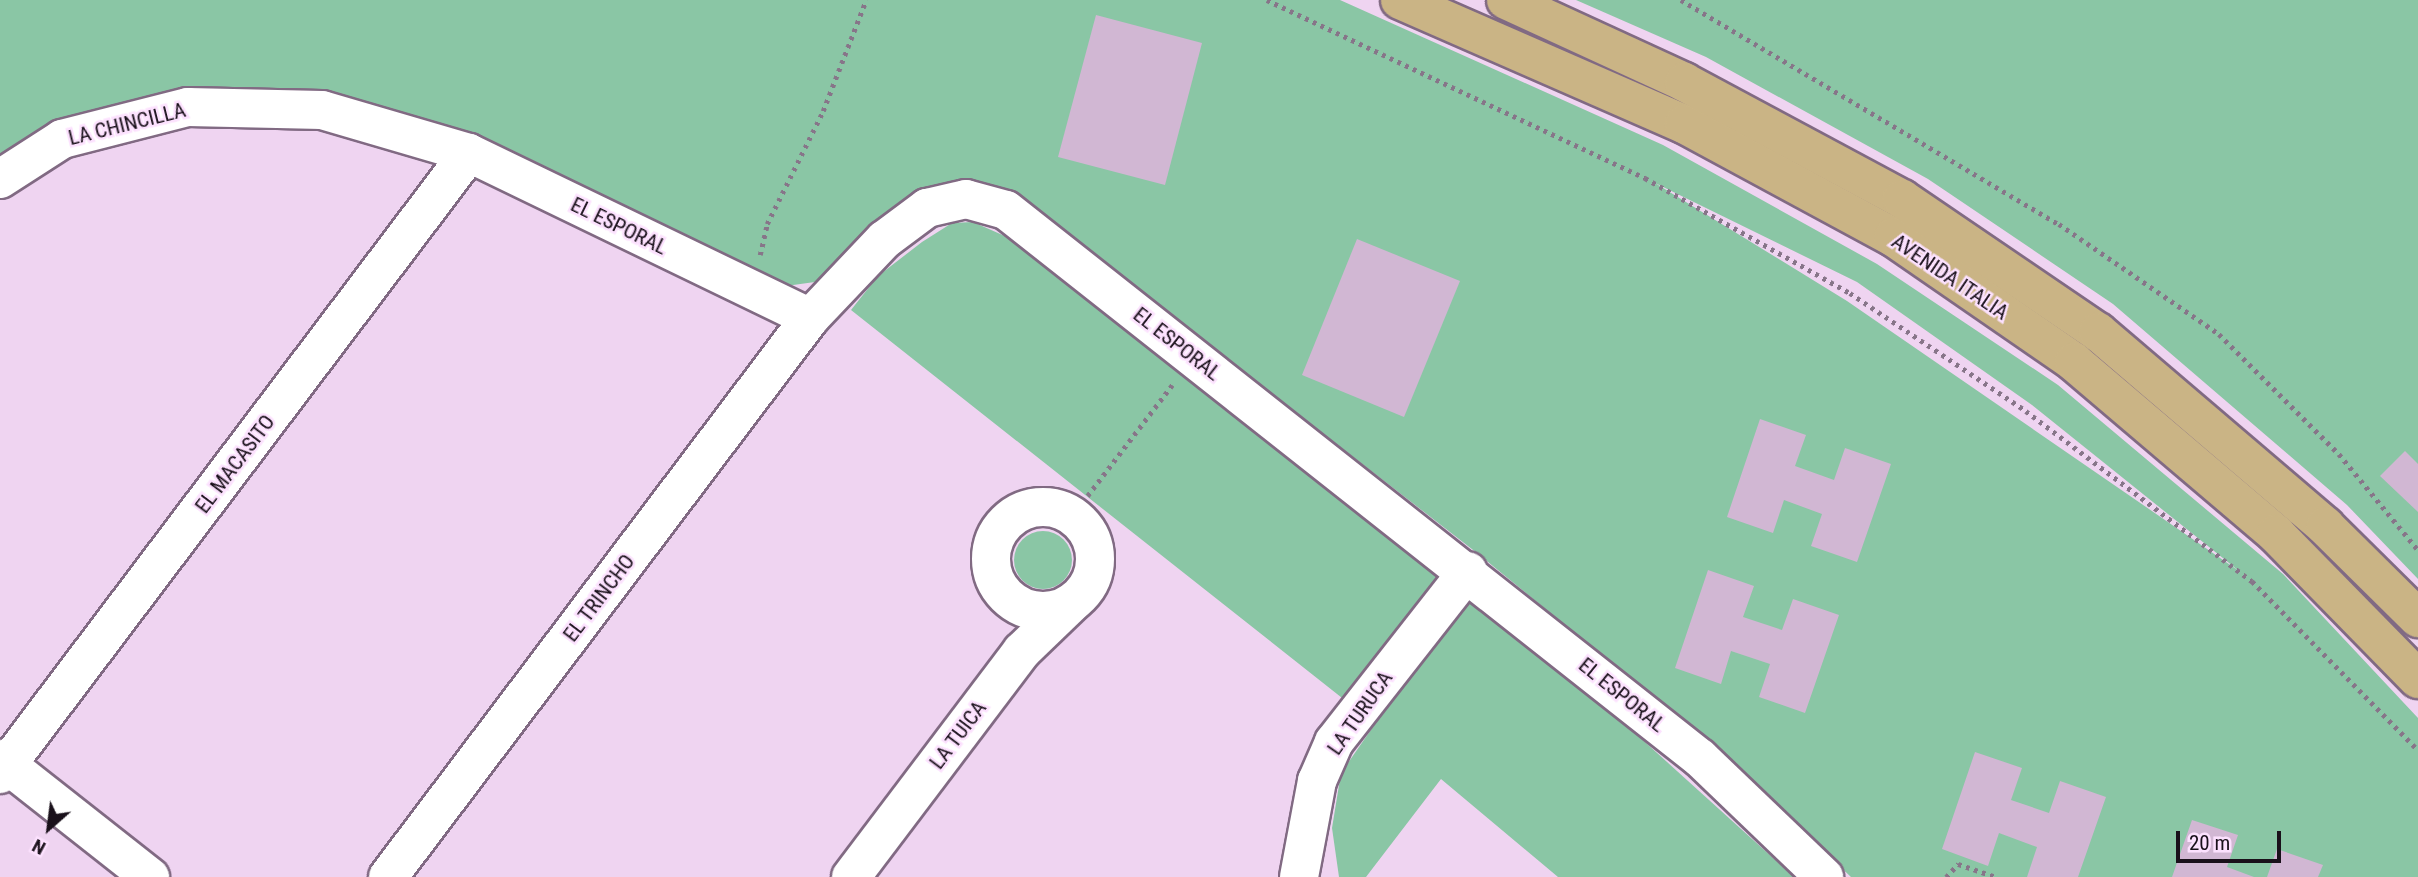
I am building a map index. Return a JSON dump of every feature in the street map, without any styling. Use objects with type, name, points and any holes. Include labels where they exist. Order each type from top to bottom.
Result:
[{"type":"main road","name":"AVENIDA ITALIA","points":[[1399,0],[1684,124],[1893,237],[2074,362],[2276,534],[2418,679]]},
{"type":"main road","name":"AVENIDA ITALIA","points":[[1506,0],[1684,82],[1924,214],[2098,332],[2325,526],[2418,618]]},
{"type":"street","name":"LA CHINCILLA","points":[[0,179],[62,139],[188,107],[322,110],[469,153]]},
{"type":"street","name":"EL ESPORAL","points":[[469,153],[810,318],[884,240],[927,208],[966,198],[1006,210],[1468,570],[1699,758],[1824,877]]},
{"type":"street","name":"EL MACASITO","points":[[2,765],[469,153]]},
{"type":"street","name":"EL TRINCHO","points":[[388,877],[810,318]]},
{"type":"street","points":[[1022,651],[1010,599],[992,570],[991,552],[1007,521],[1038,507],[1072,516]]},
{"type":"street","name":"LA TUICA","points":[[851,877],[1022,651],[1085,589],[1095,558],[1092,541],[1072,516]]},
{"type":"street","name":"LA TURUCA","points":[[1299,877],[1318,781],[1335,742],[1468,570]]},
{"type":"street","points":[[1010,599],[1042,611],[1074,601]]},
{"type":"street","points":[[2,765],[150,877]]},
{"type":"path","points":[[752,290],[767,224],[823,111],[866,0]]},
{"type":"path","points":[[1267,0],[1645,178],[1850,293],[2026,411],[2252,581],[2418,750]]},
{"type":"path","points":[[1681,0],[2059,224],[2219,334],[2339,454],[2418,550]]},
{"type":"path","points":[[1072,516],[1194,357]]},
{"type":"path","points":[[1946,877],[1958,864],[1996,877]]},
{"type":"green space","points":[[0,0],[1340,0],[1663,145],[1877,264],[2058,385],[2283,574],[2418,718],[2418,877],[1851,877],[1712,745],[1477,553],[1080,245],[970,182],[822,281],[786,286],[323,92],[0,159]],"holes":[[[1655,183],[1857,282],[2032,405],[2239,571],[1847,301]]]},
{"type":"green space","points":[[1576,0],[2418,0],[2418,579],[2347,505],[2113,304],[1928,179],[1706,57]]},
{"type":"green space","points":[[973,222],[1007,237],[1529,637],[1794,877],[1558,877],[1441,779],[1366,877],[1339,877],[1332,828],[1341,773],[1375,724],[851,310],[878,276],[922,242],[952,223]]},
{"type":"green space","points":[[1043,531],[1054,533],[1067,544],[1072,560],[1070,571],[1059,584],[1043,589],[1032,587],[1019,576],[1014,560],[1016,549],[1027,536]]},
{"type":"building","points":[[1096,15],[1202,43],[1165,185],[1058,157]]},
{"type":"building","points":[[1357,239],[1460,281],[1404,417],[1302,375]]},
{"type":"building","points":[[1760,419],[1806,435],[1795,466],[1834,480],[1845,448],[1891,464],[1857,562],[1811,546],[1822,514],[1784,500],[1773,533],[1727,517]]},
{"type":"building","points":[[2405,451],[2418,464],[2418,512],[2380,476]]},
{"type":"building","points":[[1708,570],[1754,586],[1743,617],[1782,630],[1793,599],[1839,615],[1805,713],[1759,697],[1770,664],[1731,651],[1721,684],[1675,668]]},
{"type":"building","points":[[1975,752],[2022,768],[2011,800],[2049,813],[2060,781],[2106,797],[2078,877],[2027,877],[2037,847],[1999,833],[1988,866],[1942,849]]},
{"type":"building","points":[[2192,820],[2238,835],[2227,867],[2254,877],[2172,877]]},
{"type":"building","points":[[2277,849],[2323,865],[2318,877],[2267,877]]}]
